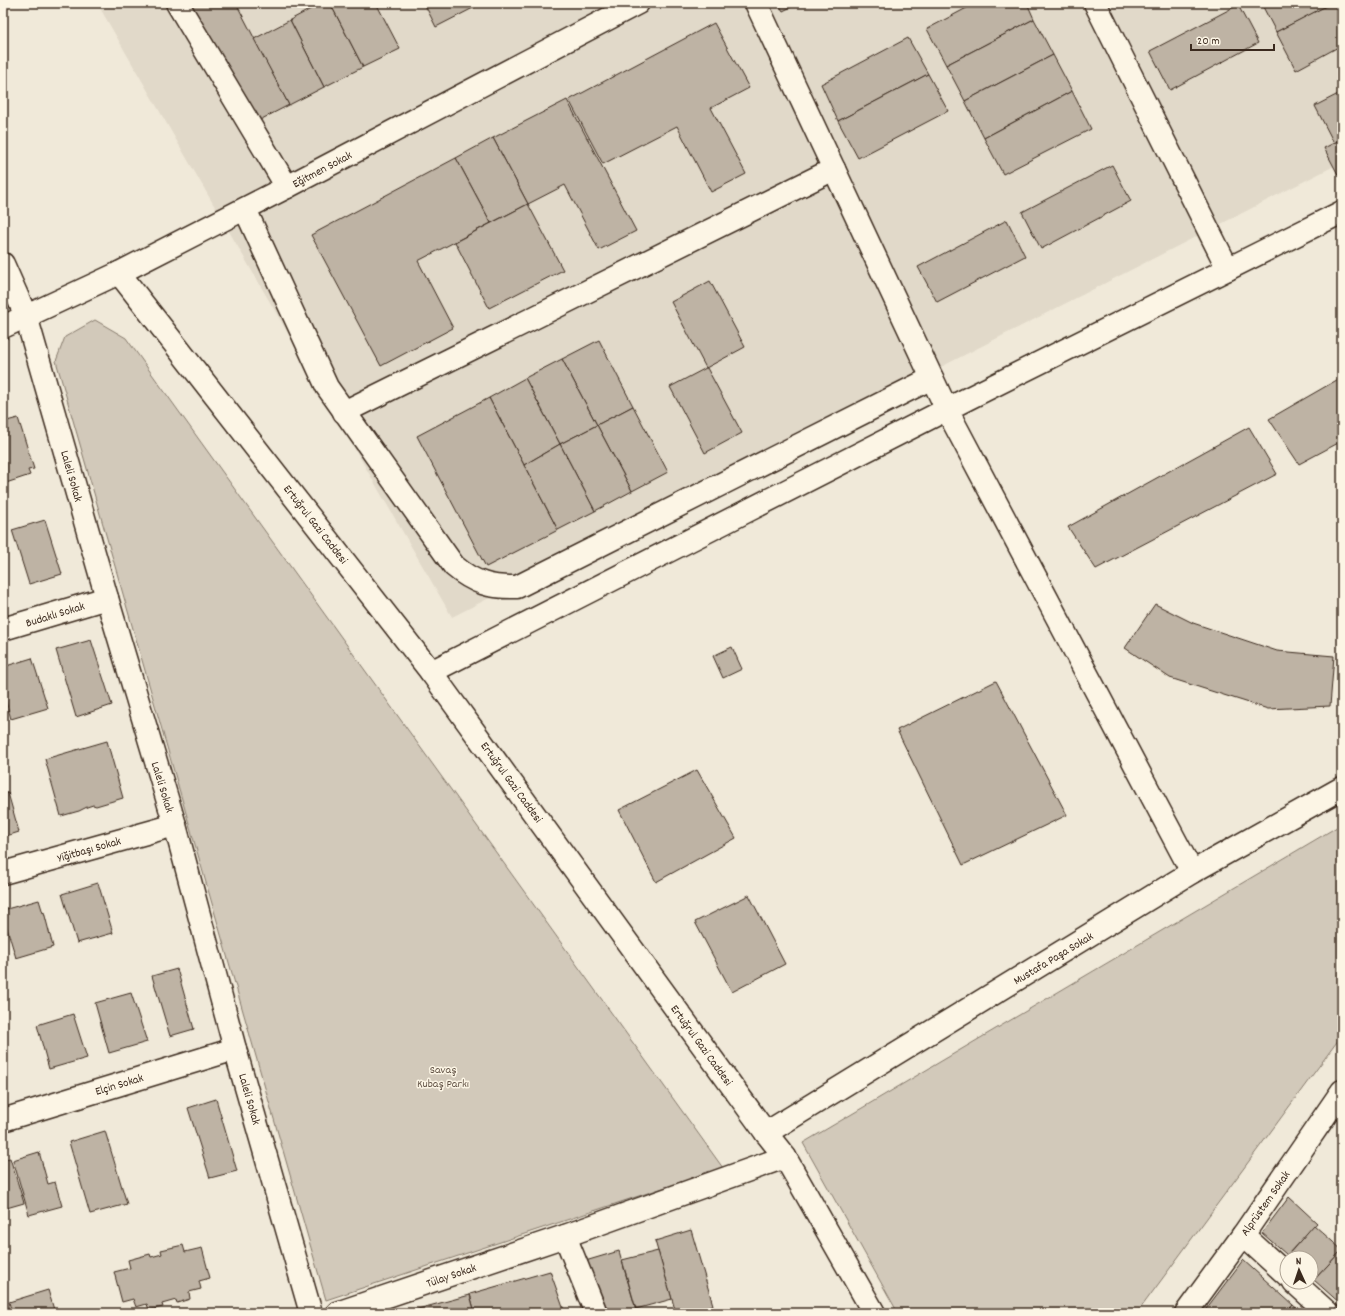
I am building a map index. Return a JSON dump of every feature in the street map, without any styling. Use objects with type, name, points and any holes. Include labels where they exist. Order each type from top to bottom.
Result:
[{"type":"street","points":[[177,3],[287,187]]},
{"type":"street","name":"Eğitmen Sokak","points":[[3,327],[119,273],[287,187],[638,3]]},
{"type":"street","points":[[756,3],[947,410],[1192,872]]},
{"type":"street","points":[[1095,3],[1228,269]]},
{"type":"street","points":[[344,412],[834,169]]},
{"type":"street","points":[[244,209],[327,388],[454,566],[465,575],[479,582],[493,586],[505,588],[517,587],[932,378]]},
{"type":"street","points":[[431,672],[947,410],[1342,212]]},
{"type":"street","name":"Laleli Sokak","points":[[3,264],[26,316],[106,598],[174,825],[235,1049],[311,1313]]},
{"type":"street","name":"Ertuğrul Gazi Caddesi","points":[[119,273],[431,672],[785,1157],[874,1313]]},
{"type":"street","name":"Budaklı Sokak","points":[[3,629],[106,598]]},
{"type":"street","name":"Mustafa Paşa Sokak","points":[[766,1133],[1192,872],[1342,788]]},
{"type":"street","name":"Yiğitbaşı Sokak","points":[[3,873],[174,825]]},
{"type":"street","name":"Elçin Sokak","points":[[3,1120],[235,1049]]},
{"type":"street","name":"Alprüstem Sokak","points":[[1186,1313],[1338,1106]]},
{"type":"street","name":"Tülay Sokak","points":[[336,1313],[565,1236],[785,1157]]},
{"type":"street","points":[[1243,1235],[1279,1268]]},
{"type":"street","points":[[565,1236],[596,1313]]},
{"type":"street","points":[[1303,1290],[1328,1313]]},
{"type":"shaded area","points":[[97,3],[1342,3],[1342,162],[452,617]]},
{"type":"green space","name":"Savaş Kubaş Parkı","points":[[95,320],[126,338],[723,1168],[326,1300],[56,361],[65,337]]},
{"type":"green space","points":[[1342,824],[1342,1035],[1137,1313],[898,1313],[803,1143]]},
{"type":"building","points":[[190,3],[236,3],[289,105],[254,123]]},
{"type":"building","points":[[322,3],[330,3],[363,67],[324,87],[290,20]]},
{"type":"building","points":[[330,3],[376,3],[400,49],[363,67]]},
{"type":"building","points":[[424,3],[470,3],[473,8],[436,27]]},
{"type":"building","points":[[470,3],[483,3],[473,8]]},
{"type":"building","points":[[778,3],[799,3],[783,11]]},
{"type":"building","points":[[976,3],[1027,3],[1034,19],[946,65],[927,29]]},
{"type":"building","points":[[1261,3],[1333,3],[1276,32]]},
{"type":"building","points":[[1332,3],[1342,3],[1342,45],[1296,70],[1276,32]]},
{"type":"building","points":[[1238,5],[1258,43],[1170,90],[1150,51]]},
{"type":"building","points":[[1034,19],[1053,55],[965,101],[946,65]]},
{"type":"building","points":[[290,20],[324,87],[289,105],[254,39]]},
{"type":"building","points":[[714,23],[749,88],[711,108],[746,174],[711,192],[677,126],[603,164],[569,100]]},
{"type":"building","points":[[908,38],[928,74],[838,121],[821,84]]},
{"type":"building","points":[[1053,55],[1072,91],[984,138],[965,101]]},
{"type":"building","points":[[928,74],[948,111],[858,158],[838,121]]},
{"type":"building","points":[[1072,91],[1091,129],[1003,174],[984,138]]},
{"type":"building","points":[[1342,92],[1342,139],[1334,143],[1315,106]]},
{"type":"building","points":[[567,100],[636,231],[599,250],[565,185],[528,204],[493,138]]},
{"type":"building","points":[[493,138],[528,204],[491,223],[456,158]]},
{"type":"building","points":[[1342,139],[1342,182],[1324,148]]},
{"type":"building","points":[[456,158],[491,223],[418,261],[453,328],[381,366],[311,235]]},
{"type":"building","points":[[1112,165],[1131,201],[1041,249],[1022,212]]},
{"type":"building","points":[[528,204],[563,270],[489,308],[455,242]]},
{"type":"building","points":[[1007,220],[1025,256],[937,302],[918,267]]},
{"type":"building","points":[[710,281],[745,347],[706,368],[671,302]]},
{"type":"building","points":[[599,340],[633,406],[597,425],[562,359]]},
{"type":"building","points":[[562,359],[597,425],[560,444],[525,378]]},
{"type":"building","points":[[706,368],[742,433],[705,453],[670,387]]},
{"type":"building","points":[[1342,377],[1342,441],[1299,464],[1269,419]]},
{"type":"building","points":[[525,378],[560,444],[524,465],[489,398]]},
{"type":"building","points":[[489,398],[558,530],[486,567],[417,436]]},
{"type":"building","points":[[633,406],[668,472],[632,491],[597,425]]},
{"type":"building","points":[[18,418],[34,469],[28,470],[30,475],[3,484],[3,422]]},
{"type":"building","points":[[597,425],[632,491],[595,511],[560,444]]},
{"type":"building","points":[[1249,427],[1277,474],[1096,569],[1068,527]]},
{"type":"building","points":[[560,444],[595,511],[558,530],[524,465]]},
{"type":"building","points":[[45,520],[62,574],[29,584],[12,530]]},
{"type":"building","points":[[1155,604],[1193,623],[1277,651],[1334,656],[1330,706],[1268,709],[1170,678],[1125,648]]},
{"type":"building","points":[[91,640],[112,705],[76,717],[56,650]]},
{"type":"building","points":[[732,647],[742,669],[723,678],[713,656]]},
{"type":"building","points":[[32,658],[48,708],[11,719],[3,691],[3,667]]},
{"type":"building","points":[[996,681],[1067,815],[963,865],[897,730]]},
{"type":"building","points":[[107,741],[123,798],[96,806],[93,805],[61,816],[45,759]]},
{"type":"building","points":[[697,770],[736,838],[656,882],[619,810]]},
{"type":"building","points":[[8,793],[19,832],[3,837],[3,795]]},
{"type":"building","points":[[98,883],[113,933],[77,943],[62,894]]},
{"type":"building","points":[[749,895],[785,964],[732,992],[695,922]]},
{"type":"building","points":[[39,900],[43,913],[44,912],[53,947],[16,958],[3,915],[3,910]]},
{"type":"building","points":[[177,969],[194,1029],[170,1036],[152,976]]},
{"type":"building","points":[[131,993],[147,1042],[109,1053],[95,1003]]},
{"type":"building","points":[[73,1014],[87,1058],[49,1069],[37,1025]]},
{"type":"building","points":[[216,1099],[237,1171],[210,1178],[188,1108]]},
{"type":"building","points":[[105,1131],[127,1204],[90,1214],[69,1142]]},
{"type":"building","points":[[39,1152],[48,1184],[55,1182],[62,1206],[29,1215],[13,1160]]},
{"type":"building","points":[[10,1158],[24,1203],[3,1209],[3,1160]]},
{"type":"building","points":[[1289,1197],[1317,1223],[1292,1250],[1281,1250],[1262,1233]]},
{"type":"building","points":[[1314,1225],[1342,1250],[1319,1275],[1319,1250],[1292,1250]]},
{"type":"building","points":[[691,1230],[713,1305],[686,1313],[676,1313],[655,1241]]},
{"type":"building","points":[[183,1245],[185,1252],[202,1248],[210,1278],[199,1281],[201,1289],[189,1292],[190,1299],[177,1303],[176,1300],[162,1304],[163,1307],[149,1310],[147,1304],[136,1307],[133,1299],[122,1302],[114,1272],[130,1268],[128,1260],[150,1254],[151,1257],[162,1254],[161,1250]]},
{"type":"building","points":[[1342,1250],[1342,1305],[1319,1284],[1319,1275]]},
{"type":"building","points":[[619,1251],[637,1313],[601,1313],[582,1262]]},
{"type":"building","points":[[658,1251],[672,1299],[636,1309],[622,1260]]},
{"type":"building","points":[[1243,1260],[1293,1305],[1286,1313],[1203,1313]]},
{"type":"building","points":[[550,1271],[565,1313],[475,1313],[470,1294]]},
{"type":"building","points":[[48,1290],[55,1313],[12,1313],[9,1302]]},
{"type":"building","points":[[470,1295],[475,1313],[415,1313],[414,1310]]},
{"type":"building","points":[[1293,1305],[1302,1313],[1286,1313]]}]
